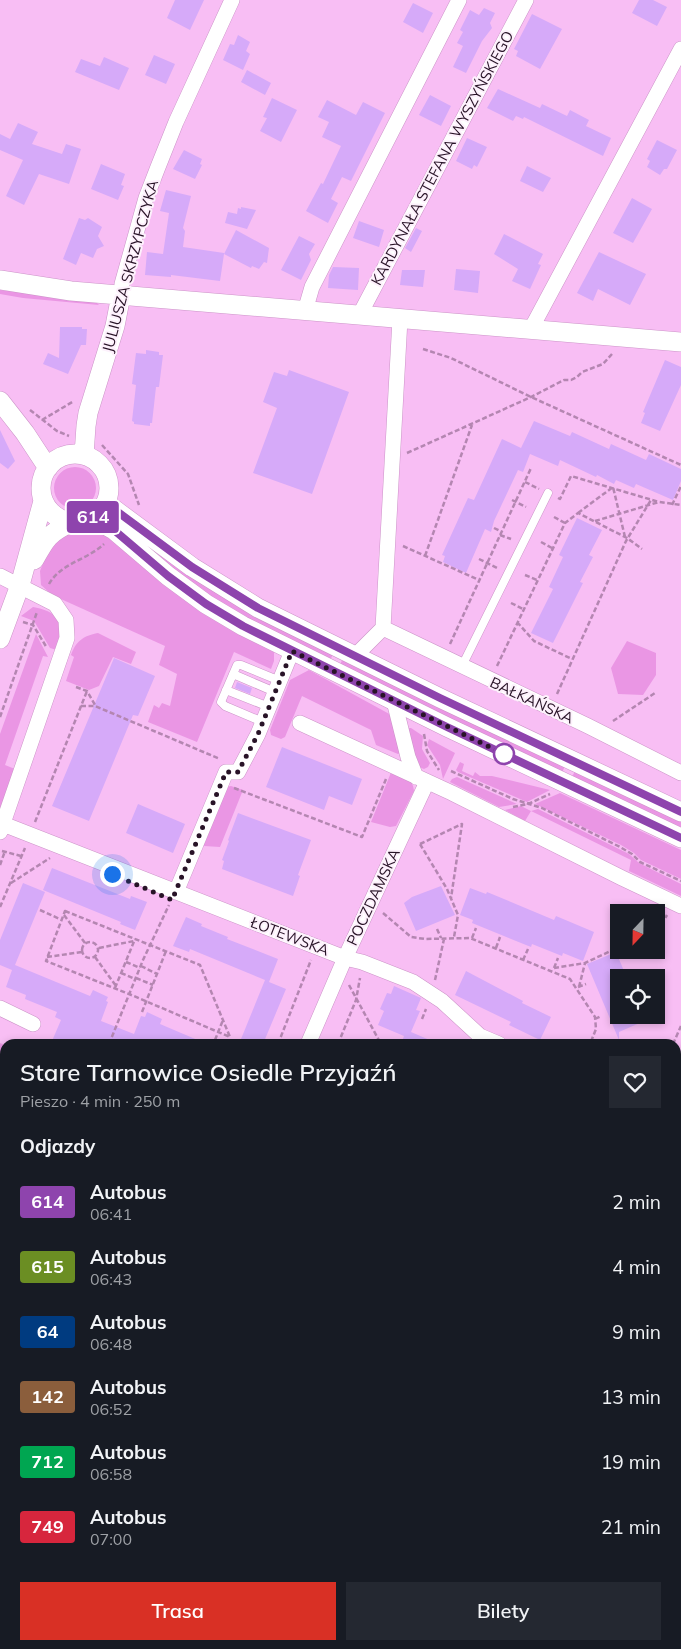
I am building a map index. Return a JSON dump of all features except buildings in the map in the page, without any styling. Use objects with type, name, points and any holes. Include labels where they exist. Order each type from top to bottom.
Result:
[{"type":"street","name":"JULIUSZA SKRZYPCZYKA","points":[[84,455],[87,419],[115,326],[122,284],[146,198],[176,122],[232,0]]},
{"type":"street","points":[[305,311],[312,287],[459,0]]},
{"type":"street","name":"KARDYNAŁA STEFANA WYSZYŃSKIEGO","points":[[359,316],[526,0]]},
{"type":"street","points":[[531,329],[681,49]]},
{"type":"street","points":[[0,280],[38,287],[121,295],[681,342]]},
{"type":"street","points":[[355,656],[383,628],[400,319]]},
{"type":"street","points":[[0,401],[25,433],[48,468]]},
{"type":"street","points":[[71,454],[84,455],[102,467],[108,477],[110,488],[107,504],[93,518],[85,521],[72,522],[60,519],[49,510],[43,501],[41,489],[48,468],[58,459],[71,454]]},
{"type":"street","points":[[0,639],[20,585],[43,501]]},
{"type":"street","points":[[107,504],[192,567],[258,608],[681,812]]},
{"type":"street","points":[[93,518],[114,530],[168,576],[206,604],[243,626],[394,701],[681,838]]},
{"type":"street","points":[[20,585],[46,539],[57,529],[72,522]]},
{"type":"street","name":"ŁOTEWSKA","points":[[0,576],[55,604],[66,620],[67,638],[2,829],[176,892],[343,963],[310,1039]]},
{"type":"street","name":"BAŁKAŃSKA","points":[[383,628],[681,772]]},
{"type":"street","points":[[176,892],[226,772],[238,772],[263,722],[292,651]]},
{"type":"street","points":[[394,701],[408,757],[426,781]]},
{"type":"street","points":[[300,723],[426,781],[681,906]]},
{"type":"street","name":"POCZDAMSKA","points":[[426,781],[343,963],[362,962],[413,982],[437,997],[480,1036],[487,1039]]},
{"type":"street","points":[[0,1008],[33,1024]]},
{"type":"lane","points":[[462,666],[548,493]]},
{"type":"lane","points":[[263,722],[225,706],[221,702],[237,665],[241,665],[277,686]]},
{"type":"lane","points":[[233,674],[277,686]]},
{"type":"lane","points":[[226,690],[269,707]]},
{"type":"path","points":[[423,349],[452,358],[531,397],[681,465]]},
{"type":"path","points":[[404,455],[564,380],[571,380],[582,372],[603,364],[615,350]]},
{"type":"path","points":[[40,421],[80,397]]},
{"type":"path","points":[[28,408],[40,421],[57,432],[73,437]]},
{"type":"path","points":[[425,556],[472,424]]},
{"type":"path","points":[[98,441],[128,474],[138,504],[144,511]]},
{"type":"path","points":[[447,650],[530,470],[525,470]]},
{"type":"path","points":[[571,476],[651,500],[681,505]]},
{"type":"path","points":[[525,482],[535,487]]},
{"type":"path","points":[[672,505],[681,486]]},
{"type":"path","points":[[494,672],[565,523],[613,488]]},
{"type":"path","points":[[613,488],[626,538]]},
{"type":"path","points":[[512,500],[526,507]]},
{"type":"path","points":[[554,700],[626,538],[651,500]]},
{"type":"path","points":[[594,522],[659,502]]},
{"type":"path","points":[[578,514],[626,538],[642,549]]},
{"type":"path","points":[[554,518],[565,523]]},
{"type":"path","points":[[494,528],[511,539]]},
{"type":"path","points":[[47,587],[56,574],[94,552],[105,542]]},
{"type":"path","points":[[541,542],[552,548]]},
{"type":"path","points":[[400,544],[479,580]]},
{"type":"path","points":[[479,559],[496,568]]},
{"type":"path","points":[[525,575],[537,580]]},
{"type":"path","points":[[511,603],[524,609]]},
{"type":"path","points":[[0,717],[38,609]]},
{"type":"path","points":[[21,621],[33,625],[51,653]]},
{"type":"path","points":[[517,622],[534,641],[572,659]]},
{"type":"path","points":[[76,686],[87,691],[95,706]]},
{"type":"path","points":[[34,823],[87,691]]},
{"type":"path","points":[[607,725],[655,693]]},
{"type":"path","points":[[81,706],[95,706],[240,768]]},
{"type":"path","points":[[423,733],[427,751],[439,770],[439,776],[426,781]]},
{"type":"path","points":[[451,771],[513,799],[542,808],[611,842],[632,854],[640,862],[681,881]]},
{"type":"path","points":[[221,783],[362,837],[386,779]]},
{"type":"path","points":[[528,804],[551,794]]},
{"type":"path","points":[[420,844],[462,824],[451,898]]},
{"type":"path","points":[[417,839],[447,888],[458,915],[454,937]]},
{"type":"path","points":[[0,907],[27,843]]},
{"type":"path","points":[[0,865],[3,851],[21,856]]},
{"type":"path","points":[[9,884],[50,858]]},
{"type":"path","points":[[0,890],[6,893]]},
{"type":"path","points":[[111,1039],[140,967],[176,892]]},
{"type":"path","points":[[40,910],[62,920]]},
{"type":"path","points":[[65,911],[150,945],[200,965],[230,1037],[116,987],[46,961],[65,911]]},
{"type":"path","points":[[381,918],[383,913],[411,937],[425,939],[472,938],[523,960],[553,970],[570,979],[578,988],[595,1019],[596,1029],[592,1039]]},
{"type":"path","points":[[64,915],[86,943]]},
{"type":"path","points":[[472,938],[476,928]]},
{"type":"path","points":[[437,930],[442,938],[437,997]]},
{"type":"path","points":[[496,948],[500,937]]},
{"type":"path","points":[[98,948],[134,940]]},
{"type":"path","points":[[116,987],[134,940]]},
{"type":"path","points":[[92,942],[98,948],[95,957],[91,959],[85,957],[82,952],[82,947],[86,943],[92,942]]},
{"type":"path","points":[[523,960],[528,949]]},
{"type":"path","points":[[553,970],[585,962],[610,950]]},
{"type":"path","points":[[142,1012],[166,951]]},
{"type":"path","points":[[47,957],[82,952]]},
{"type":"path","points":[[280,1039],[312,956]]},
{"type":"path","points":[[95,957],[116,987]]},
{"type":"path","points":[[553,970],[558,958]]},
{"type":"path","points":[[126,962],[157,974]]},
{"type":"path","points":[[340,1039],[356,1000],[362,962]]},
{"type":"path","points":[[578,988],[585,962]]},
{"type":"path","points":[[343,963],[356,1000],[378,1039]]},
{"type":"path","points":[[121,973],[152,985]]},
{"type":"path","points":[[578,988],[586,984]]},
{"type":"path","points":[[595,1019],[601,1016]]},
{"type":"path","points":[[215,1039],[223,1020]]},
{"type":"path","points":[[674,1039],[681,1026]]},
{"type":"shaded area","points":[[0,290],[95,301],[99,305],[23,298],[0,294]]},
{"type":"shaded area","points":[[75,467],[90,473],[96,488],[90,503],[75,509],[60,503],[54,488],[60,473]]},
{"type":"shaded area","points":[[107,513],[334,651],[330,661],[260,628],[192,584]]},
{"type":"shaded area","points":[[73,528],[96,528],[177,593],[274,650],[274,661],[271,669],[234,652],[197,742],[148,722],[154,705],[159,708],[162,703],[170,706],[177,674],[159,665],[165,646],[52,595],[41,585],[40,571],[50,545]]},
{"type":"shaded area","points":[[33,607],[50,612],[59,621],[60,633],[57,650],[50,648],[34,621],[21,616]]},
{"type":"shaded area","points":[[98,633],[136,652],[131,664],[113,657],[99,686],[89,690],[66,681],[74,657],[71,655],[75,646],[84,638]]},
{"type":"shaded area","points":[[36,634],[48,657],[43,656],[5,765],[15,769],[0,812],[0,734]]},
{"type":"shaded area","points":[[627,641],[656,653],[656,675],[643,695],[618,694],[611,668]]},
{"type":"shaded area","points":[[344,657],[566,763],[562,773],[339,666]]},
{"type":"shaded area","points":[[309,670],[393,716],[402,752],[398,754],[376,745],[371,730],[302,696],[285,737],[281,739],[271,735],[270,730],[290,680]]},
{"type":"shaded area","points":[[409,728],[423,736],[422,749],[430,763],[424,769],[419,767],[408,731]]},
{"type":"shaded area","points":[[429,739],[455,753],[443,779],[440,765],[427,745]]},
{"type":"shaded area","points":[[460,762],[464,764],[462,771],[473,776],[475,772],[480,776],[492,776],[550,790],[527,802],[458,772],[456,770]]},
{"type":"shaded area","points":[[576,769],[681,819],[681,829],[572,777]]},
{"type":"shaded area","points":[[392,770],[410,780],[414,791],[396,826],[390,827],[371,822]]},
{"type":"shaded area","points":[[457,777],[517,804],[499,807],[450,782]]},
{"type":"shaded area","points":[[231,786],[243,790],[220,847],[204,846],[200,842],[225,787]]},
{"type":"shaded area","points":[[560,793],[681,850],[681,879],[641,860],[621,845],[535,804]]},
{"type":"shaded area","points":[[521,806],[531,811],[525,821],[505,810]]},
{"type":"shaded area","points":[[538,809],[629,854],[639,863],[681,884],[681,896],[629,871],[631,860],[531,811]]},
{"type":"bus line","name":"614","points":[[681,812],[440,698],[258,608],[192,567],[107,504],[93,518],[114,530],[168,576],[206,604],[243,626],[447,727],[681,838]]},
{"type":"route","points":[[112,874],[172,900],[226,772],[238,772],[258,734],[292,651],[504,754]]}]
